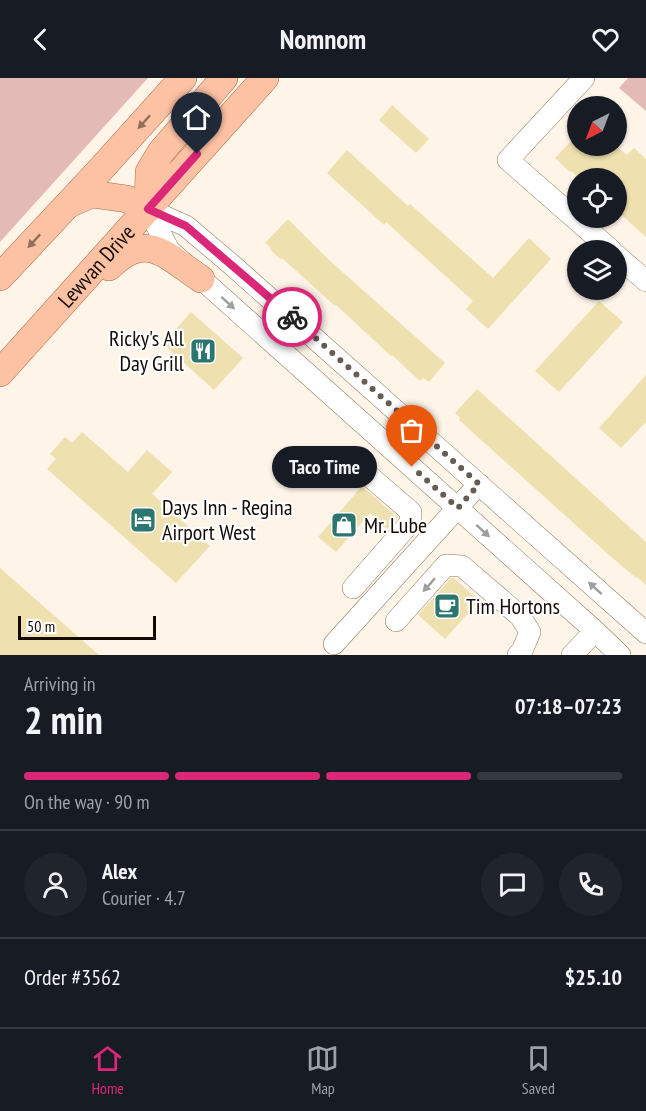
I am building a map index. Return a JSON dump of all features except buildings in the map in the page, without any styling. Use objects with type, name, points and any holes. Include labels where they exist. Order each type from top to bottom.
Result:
[{"type":"main road","points":[[0,277],[183,78]]},
{"type":"main road","points":[[69,204],[92,194],[127,199],[148,209],[149,172],[161,152],[224,78]]},
{"type":"main road","name":"Lewvan Drive","points":[[0,373],[265,78]]},
{"type":"main road","points":[[0,373],[125,253],[137,248],[148,247],[159,251],[201,279]]},
{"type":"street","points":[[584,78],[508,160],[600,240]]},
{"type":"street","points":[[148,209],[169,250],[620,655]]},
{"type":"street","points":[[148,209],[186,226],[232,265],[646,633]]},
{"type":"street","points":[[627,265],[646,281]]},
{"type":"street","points":[[332,470],[353,462],[411,512],[410,523],[353,588]]},
{"type":"street","points":[[334,644],[479,484]]},
{"type":"street","points":[[396,621],[447,565],[462,566],[520,616],[530,632],[518,655]]},
{"type":"street","points":[[572,655],[595,631]]},
{"type":"shaded area","points":[[0,78],[148,78],[0,242]]},
{"type":"shaded area","points":[[628,78],[646,78],[646,111],[619,88]]},
{"type":"way so far","points":[[292,317],[479,484],[458,508],[412,467]]},
{"type":"place","name":"Ricky's All Day Grill","points":[[203,351]]},
{"type":"place","name":"Taco Time","points":[[412,467]]},
{"type":"place","name":"Days Inn - Regina Airport West","points":[[143,520]]},
{"type":"place","name":"Mr. Lube","points":[[344,525]]},
{"type":"place","name":"Tim Hortons","points":[[447,606]]},
{"type":"route","points":[[197,154],[148,209],[186,226],[292,317]]}]
